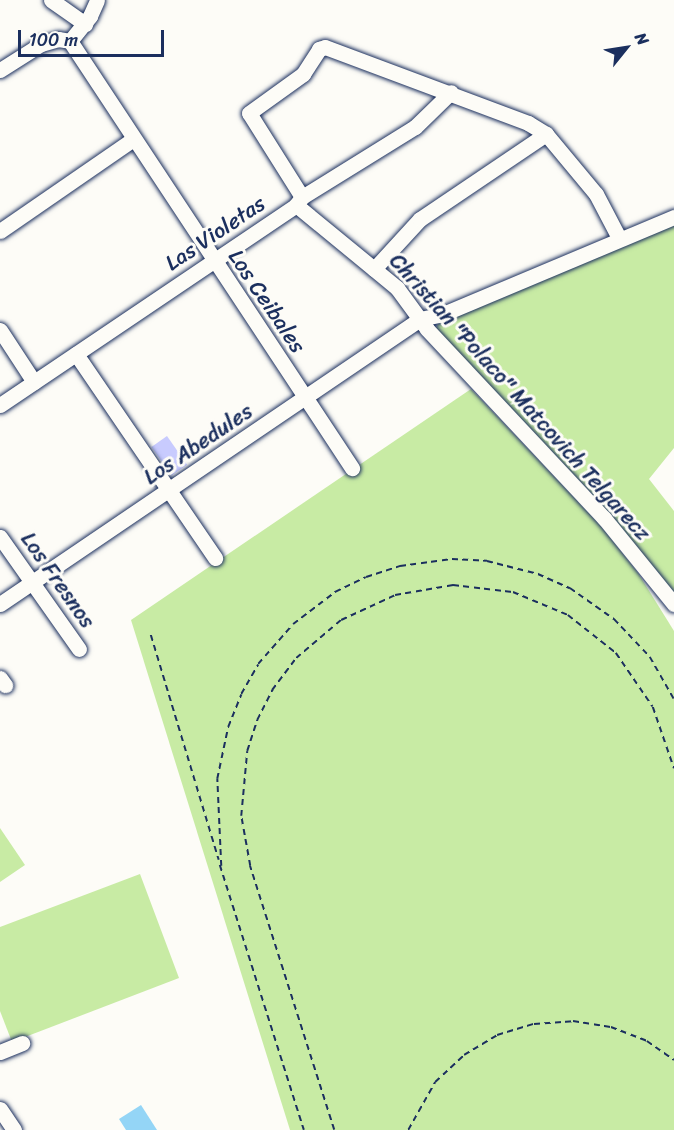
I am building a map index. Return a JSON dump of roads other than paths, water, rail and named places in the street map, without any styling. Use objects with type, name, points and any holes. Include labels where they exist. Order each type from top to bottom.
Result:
[{"type":"street","points":[[51,0],[85,24]]},
{"type":"street","points":[[0,70],[41,44],[68,40],[85,24],[97,0]]},
{"type":"street","name":"Los Ceibales","points":[[68,40],[132,140],[352,468]]},
{"type":"street","name":"Christian \"Polaco\" Matcovich Telgarecz","points":[[451,92],[325,47],[319,49],[303,74],[249,113],[299,201],[406,299],[420,319],[604,518],[674,604]]},
{"type":"street","points":[[451,92],[528,123],[546,134],[596,194],[619,238]]},
{"type":"street","name":"Las Violetas","points":[[0,405],[213,262],[299,201],[415,127],[451,92]]},
{"type":"street","points":[[374,269],[420,219],[546,134]]},
{"type":"street","points":[[0,231],[132,140]]},
{"type":"street","points":[[420,319],[443,314],[619,238],[674,217]]},
{"type":"street","name":"Los Abedules","points":[[0,604],[420,319]]},
{"type":"street","points":[[0,330],[34,382]]},
{"type":"street","points":[[75,354],[215,558]]},
{"type":"street","name":"Los Fresnos","points":[[0,537],[79,649]]},
{"type":"street","points":[[0,1052],[22,1043]]},
{"type":"street","points":[[0,1109],[14,1130]]},
{"type":"water","points":[[141,1105],[157,1130],[126,1130],[119,1119]]}]
